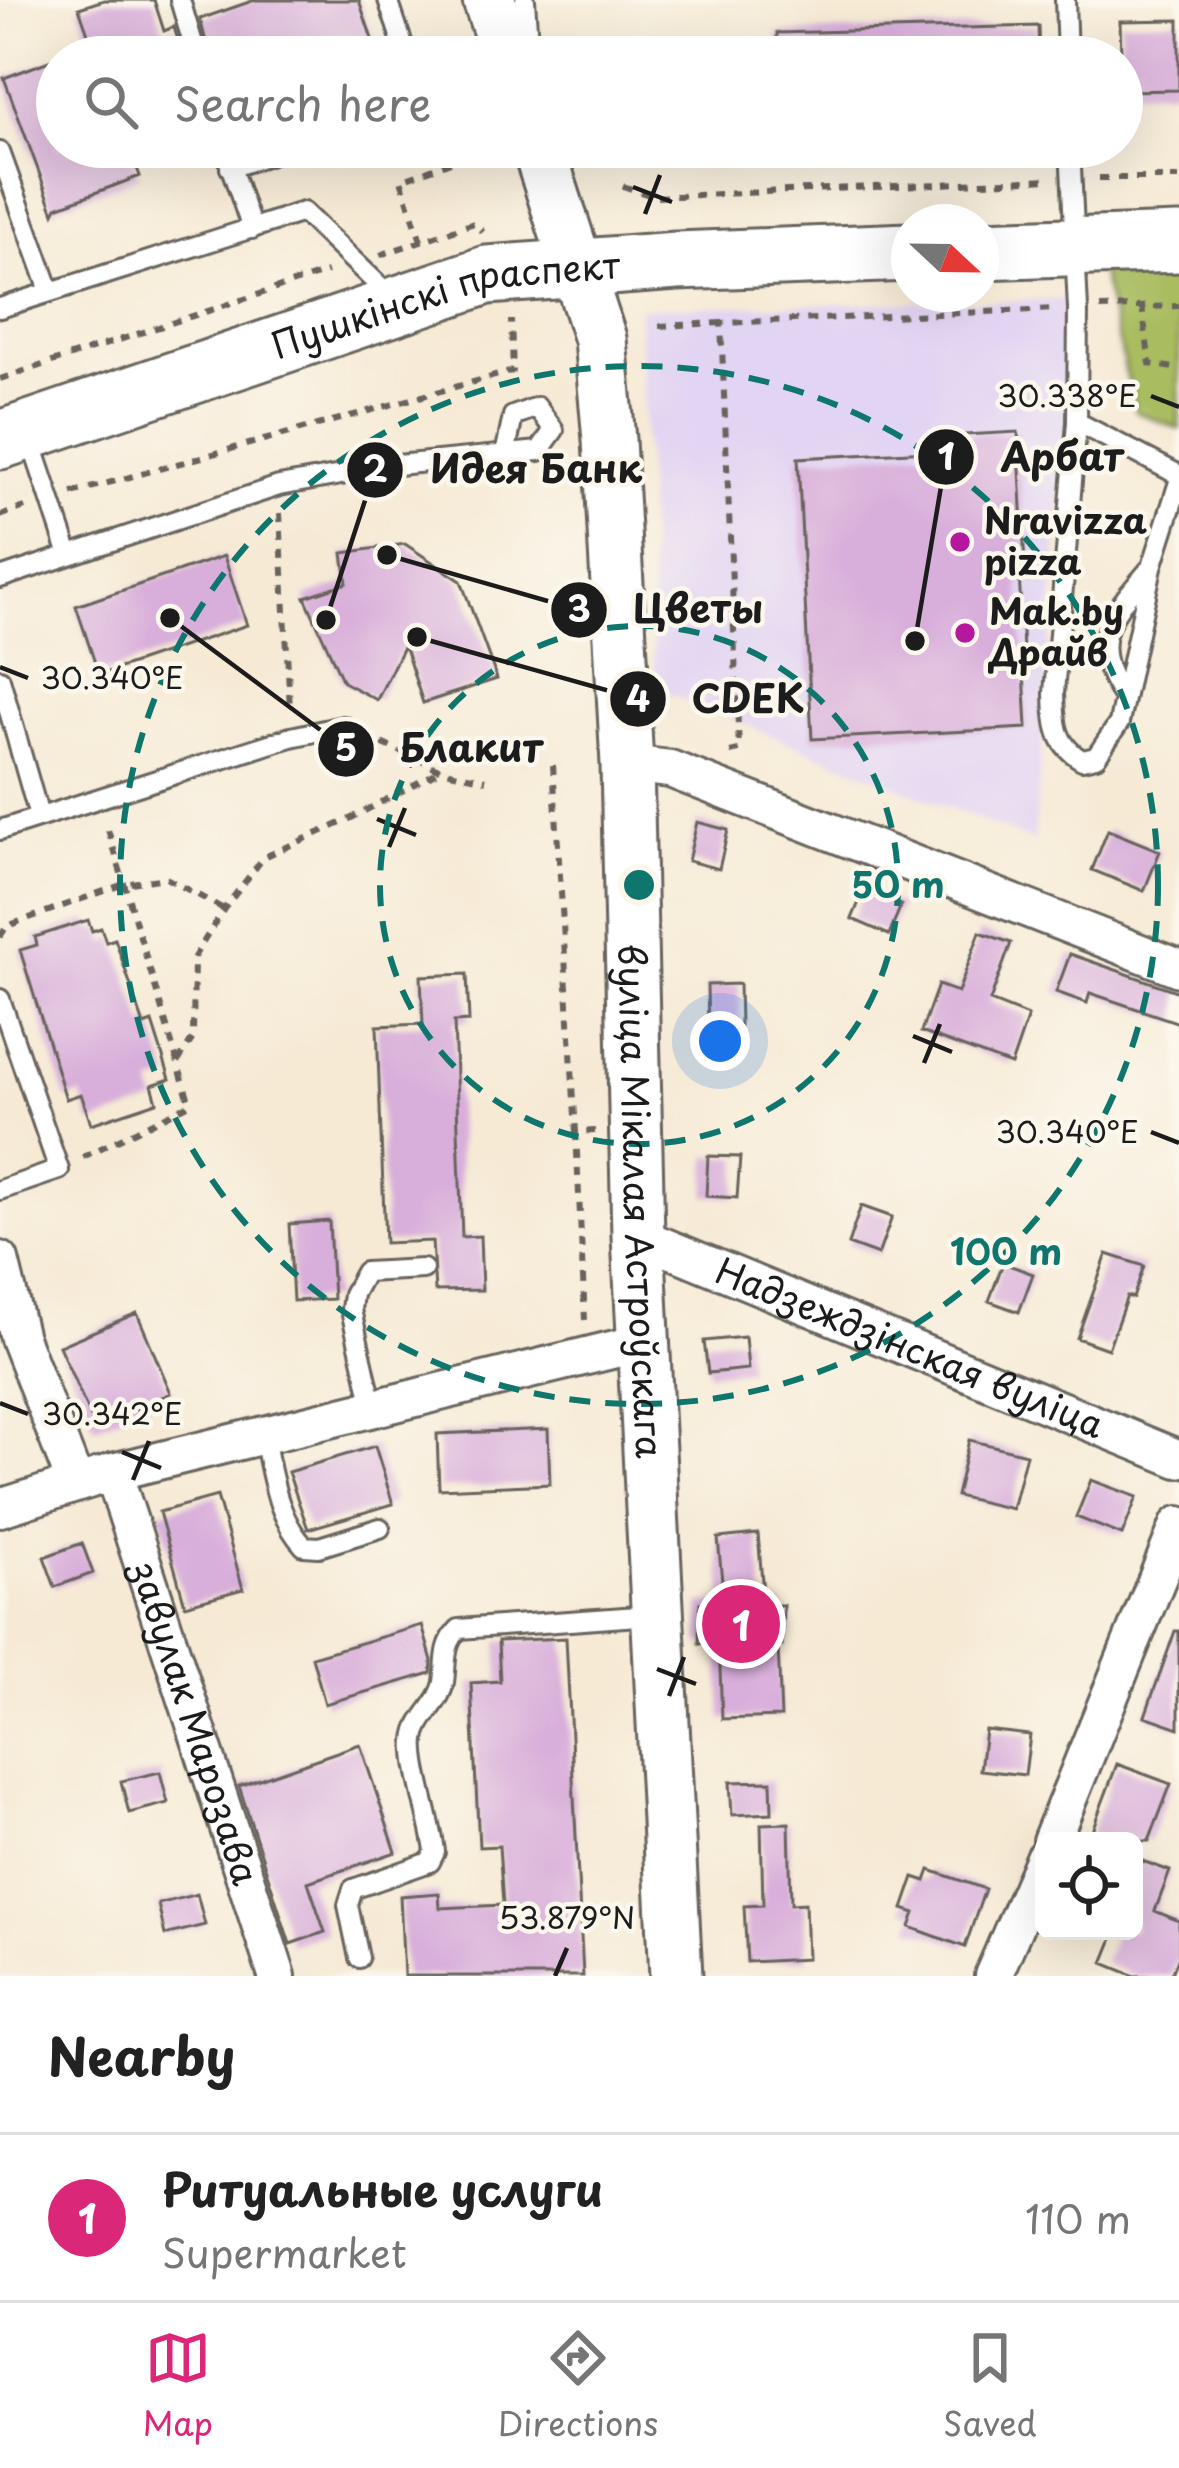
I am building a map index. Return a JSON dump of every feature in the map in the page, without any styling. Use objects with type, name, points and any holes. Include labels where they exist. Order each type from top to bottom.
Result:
[{"type":"main road","points":[[489,0],[501,36]]},
{"type":"main road","name":"вуліца Мікалая Астроўскага","points":[[545,168],[600,339],[648,766],[636,1130],[638,1236],[676,1976]]},
{"type":"main road","points":[[999,249],[1179,243]]},
{"type":"main road","name":"Пушкінскі праспект","points":[[14,435],[487,275],[891,253]]},
{"type":"street","points":[[648,766],[1179,968]]},
{"type":"street","name":"Надзеждзінская вуліца","points":[[638,1236],[1179,1459]]},
{"type":"street","points":[[0,1260],[19,1338],[75,1482]]},
{"type":"street","points":[[0,1508],[75,1482],[263,1433],[644,1342]]},
{"type":"street","name":"завулак Марозава","points":[[113,1472],[277,1976]]},
{"type":"street","points":[[1055,1832],[1179,1526]]},
{"type":"street","points":[[993,1976],[1035,1879]]},
{"type":"lane","points":[[180,0],[191,36]]},
{"type":"lane","points":[[388,0],[400,36]]},
{"type":"lane","points":[[525,0],[528,36]]},
{"type":"lane","points":[[1065,0],[1066,36]]},
{"type":"lane","points":[[0,152],[50,291]]},
{"type":"lane","points":[[230,168],[252,229]]},
{"type":"lane","points":[[1071,168],[1078,422],[1054,693],[1055,729],[1066,750],[1082,760],[1096,758],[1119,723],[1152,567],[1179,478],[1078,422]]},
{"type":"lane","points":[[0,308],[303,212],[399,305]]},
{"type":"lane","points":[[14,435],[50,499],[69,555]]},
{"type":"lane","points":[[0,578],[279,486],[397,465],[505,455]]},
{"type":"lane","points":[[1124,698],[1107,674],[1105,635],[1111,617],[1152,567]]},
{"type":"lane","points":[[0,679],[40,816]]},
{"type":"lane","points":[[0,830],[291,737],[343,726]]},
{"type":"lane","points":[[0,998],[58,1169],[0,1190]]},
{"type":"lane","points":[[373,1407],[351,1310],[353,1294],[365,1272],[423,1269]]},
{"type":"lane","points":[[263,1433],[279,1503],[291,1532],[304,1546],[319,1547],[380,1528]]},
{"type":"lane","points":[[359,1958],[348,1904],[353,1888],[430,1862],[436,1852],[414,1742],[421,1720],[434,1707],[444,1685],[449,1639],[459,1629],[657,1615]]},
{"type":"path","points":[[421,241],[401,180],[434,168]]},
{"type":"path","points":[[623,186],[655,197],[1071,178],[1179,178]]},
{"type":"path","points":[[0,380],[454,230]]},
{"type":"path","points":[[658,326],[1179,305]]},
{"type":"path","points":[[1142,306],[1150,364],[1179,369]]},
{"type":"path","points":[[0,516],[513,371],[510,310]]},
{"type":"path","points":[[648,766],[740,750],[722,322]]},
{"type":"path","points":[[279,486],[291,737]]},
{"type":"path","points":[[343,726],[441,770],[486,780]]},
{"type":"path","points":[[554,765],[586,1355]]},
{"type":"path","points":[[178,1061],[193,1038],[194,957],[265,857],[348,820],[441,770]]},
{"type":"path","points":[[58,1169],[190,1104],[98,797]]},
{"type":"path","points":[[0,937],[7,926],[124,884],[166,878],[224,909]]},
{"type":"path","points":[[576,1132],[636,1130]]},
{"type":"shaded area","points":[[1076,299],[1034,842],[655,688],[639,308],[891,303],[891,312],[999,312],[999,301]]},
{"type":"green space","points":[[1179,268],[1179,429],[1136,412],[1100,269]]},
{"type":"building","points":[[104,0],[154,0],[164,31],[174,27],[177,36],[89,36],[79,8]]},
{"type":"building","points":[[255,0],[359,0],[371,36],[204,36],[200,19]]},
{"type":"building","points":[[1179,20],[1179,90],[1143,91],[1143,36],[1120,36],[1120,21]]},
{"type":"building","points":[[1038,26],[1038,36],[777,36]]},
{"type":"building","points":[[36,66],[36,164],[4,78]]},
{"type":"building","points":[[37,168],[137,168],[140,176],[57,207],[54,213]]},
{"type":"building","points":[[1018,432],[1025,565],[1018,554],[1027,728],[812,739],[798,458],[948,450],[927,437]]},
{"type":"building","points":[[405,544],[461,581],[497,679],[423,703],[404,645],[377,700],[343,682],[305,597],[347,583],[343,553]]},
{"type":"building","points":[[224,556],[247,625],[99,675],[76,606]]},
{"type":"building","points":[[697,822],[728,830],[719,869],[688,861]]},
{"type":"building","points":[[1108,830],[1160,851],[1144,891],[1092,870]]},
{"type":"building","points":[[864,890],[901,905],[889,935],[852,919]]},
{"type":"building","points":[[88,920],[92,931],[101,928],[106,942],[115,939],[144,1025],[152,1022],[170,1079],[152,1085],[157,1102],[91,1124],[81,1094],[66,1099],[20,950],[37,945],[35,937]]},
{"type":"building","points":[[980,932],[1011,943],[990,1001],[1028,1016],[1011,1065],[921,1032],[938,985],[958,992]]},
{"type":"building","points":[[1070,954],[1179,992],[1179,1023],[1090,993],[1087,1003],[1056,992]]},
{"type":"building","points":[[467,974],[469,1021],[454,1022],[462,1237],[480,1236],[482,1290],[435,1291],[432,1241],[385,1243],[377,1026],[423,1024],[421,976]]},
{"type":"building","points":[[739,984],[740,1025],[708,1025],[707,985]]},
{"type":"building","points":[[708,1156],[740,1157],[737,1198],[706,1196]]},
{"type":"building","points":[[861,1206],[892,1217],[878,1255],[848,1244]]},
{"type":"building","points":[[329,1221],[333,1299],[293,1301],[289,1224]]},
{"type":"building","points":[[1107,1254],[1144,1266],[1133,1298],[1127,1296],[1108,1349],[1077,1338]]},
{"type":"building","points":[[1003,1263],[1033,1274],[1019,1312],[989,1301]]},
{"type":"building","points":[[137,1313],[171,1393],[95,1427],[59,1346]]},
{"type":"building","points":[[745,1337],[748,1369],[708,1373],[704,1341]]},
{"type":"building","points":[[548,1429],[550,1484],[439,1489],[437,1434]]},
{"type":"building","points":[[969,1440],[1026,1454],[1012,1509],[956,1496]]},
{"type":"building","points":[[375,1446],[393,1504],[308,1529],[288,1472]]},
{"type":"building","points":[[1091,1480],[1137,1497],[1122,1535],[1076,1517]]},
{"type":"building","points":[[217,1496],[243,1589],[185,1605],[159,1512]]},
{"type":"building","points":[[758,1534],[764,1605],[783,1605],[782,1646],[778,1646],[781,1717],[722,1719],[719,1644],[699,1643],[700,1603],[724,1604],[718,1538]]},
{"type":"building","points":[[82,1543],[93,1573],[55,1587],[44,1557]]},
{"type":"building","points":[[422,1625],[431,1673],[325,1704],[312,1657]]},
{"type":"building","points":[[1175,1631],[1179,1631],[1179,1728],[1145,1716]]},
{"type":"building","points":[[566,1638],[583,1976],[404,1976],[400,1896],[439,1893],[440,1908],[503,1905],[499,1846],[479,1847],[471,1683],[500,1681],[498,1641]]},
{"type":"building","points":[[985,1730],[1030,1735],[1025,1775],[980,1770]]},
{"type":"building","points":[[360,1744],[396,1852],[308,1882],[325,1932],[290,1944],[239,1786]]},
{"type":"building","points":[[1117,1764],[1171,1784],[1149,1841],[1143,1841],[1143,1832],[1091,1832]]},
{"type":"building","points":[[160,1772],[168,1803],[129,1813],[121,1781]]},
{"type":"building","points":[[771,1781],[772,1813],[732,1815],[730,1782]]},
{"type":"building","points":[[789,1823],[791,1904],[805,1903],[807,1959],[747,1962],[744,1906],[763,1905],[761,1824]]},
{"type":"building","points":[[1143,1861],[1170,1871],[1155,1911],[1179,1921],[1179,1956],[1171,1976],[1135,1976],[1103,1963],[1112,1940],[1143,1940]]},
{"type":"building","points":[[930,1870],[985,1889],[965,1947],[910,1927],[915,1913],[903,1909],[914,1877],[926,1881]]},
{"type":"building","points":[[197,1894],[205,1925],[165,1935],[158,1904]]},
{"type":"place","name":"Nravizza pizza","points":[[960,542]]},
{"type":"place","name":"Цветы","points":[[387,555]]},
{"type":"place","name":"Блакит","points":[[170,618]]},
{"type":"place","name":"Идея Банк","points":[[326,620]]},
{"type":"place","name":"Маk.by Драйв","points":[[965,633]]},
{"type":"place","name":"CDEK","points":[[417,637]]},
{"type":"place","name":"Арбат","points":[[915,641]]},
{"type":"place","name":"Ритуальные услуги","points":[[741,1624]]}]
